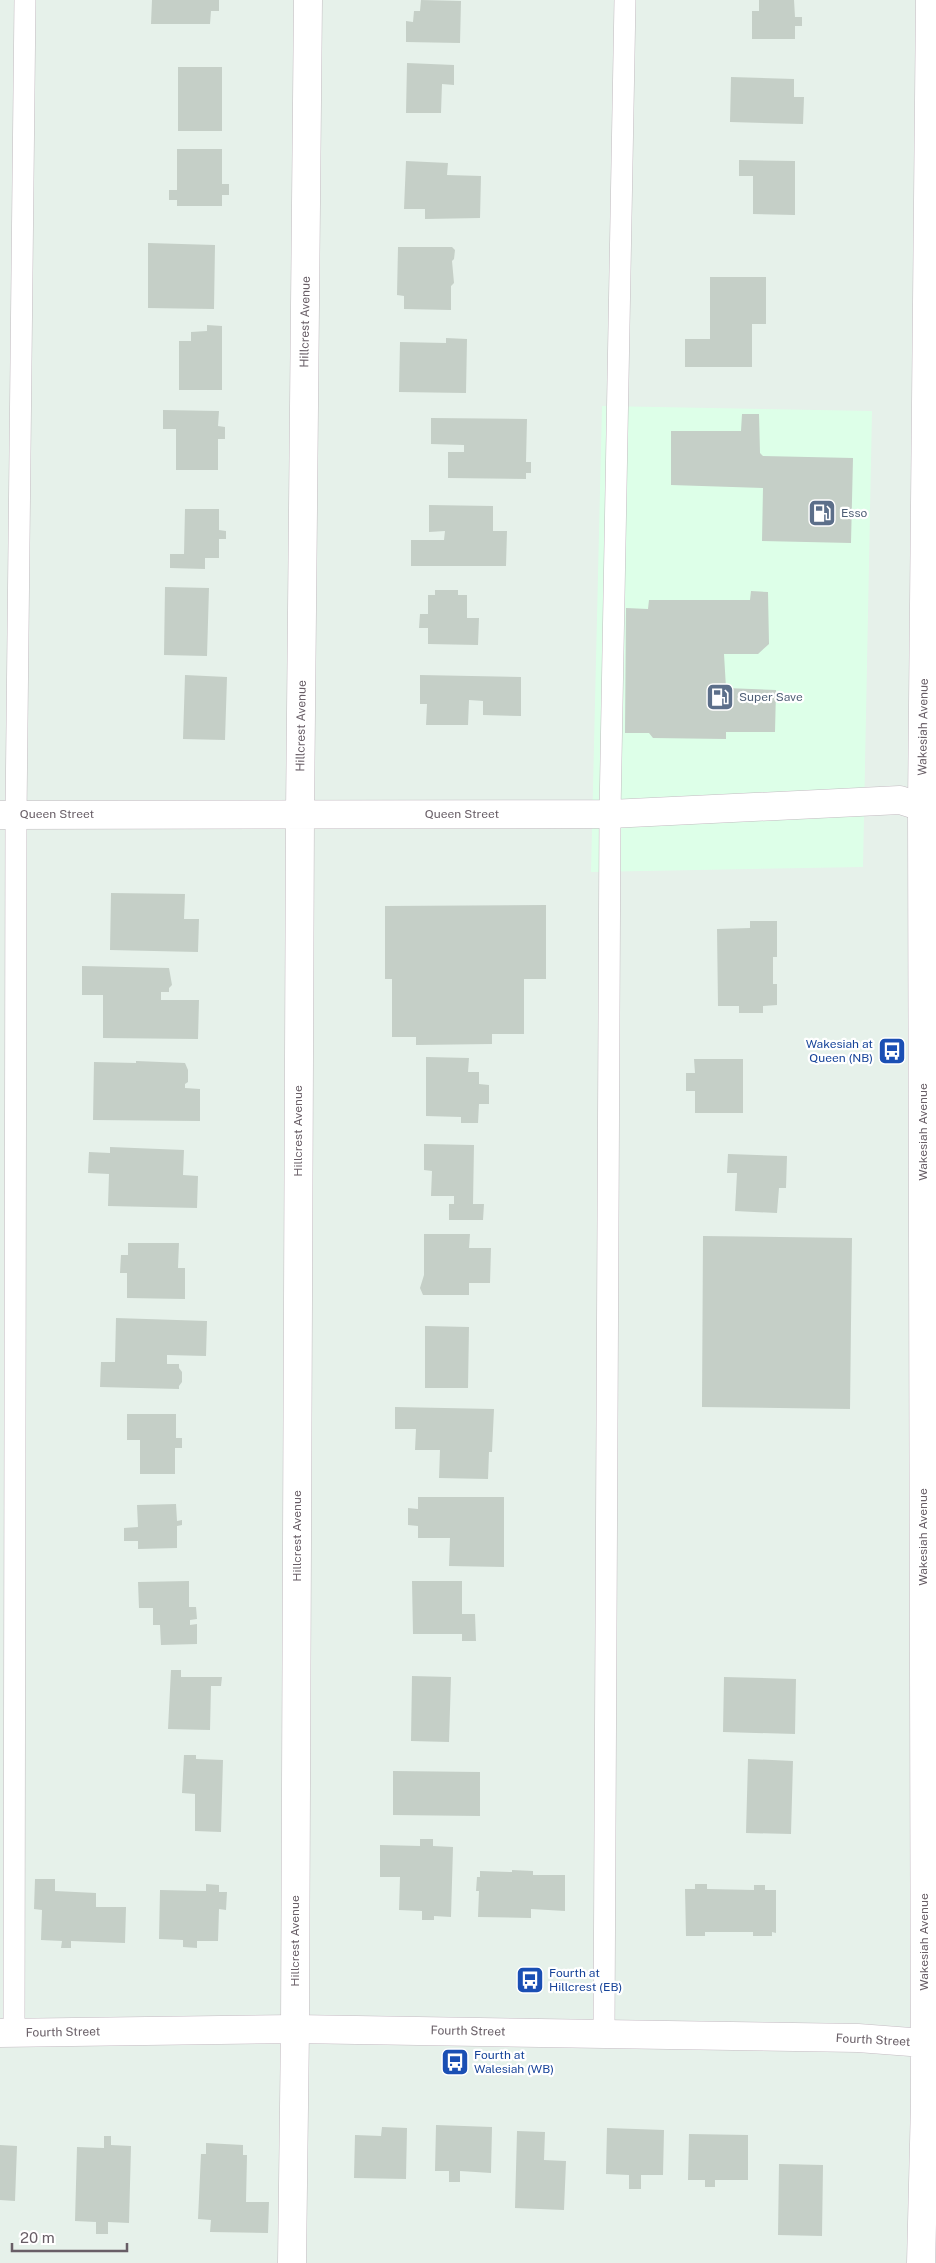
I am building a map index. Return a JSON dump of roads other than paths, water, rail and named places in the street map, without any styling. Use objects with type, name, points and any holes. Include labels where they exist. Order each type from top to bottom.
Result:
[{"type":"street","name":"Hillcrest Avenue","points":[[292,2263],[295,2028],[300,814],[308,0]]},
{"type":"street","name":"Wakesiah Avenue","points":[[921,2263],[925,2104],[930,2043],[922,808],[930,0]]},
{"type":"street","name":"Queen Street","points":[[8,814],[610,814],[900,800],[922,808]]},
{"type":"street","name":"Fourth Street","points":[[7,2033],[295,2028],[858,2038],[930,2043]]},
{"type":"lane","points":[[7,2033],[8,814],[25,0]]},
{"type":"lane","points":[[604,2032],[610,814],[625,0]]},
{"type":"place","name":"Esso","points":[[822,513]]},
{"type":"place","name":"Super Save","points":[[720,697]]},
{"type":"place","name":"Wakesiah at Queen (NB)","points":[[892,1051]]},
{"type":"place","name":"Fourth at Hillcrest (EB)","points":[[530,1980]]},
{"type":"place","name":"Fourth at Walesiah (WB)","points":[[455,2062]]}]
